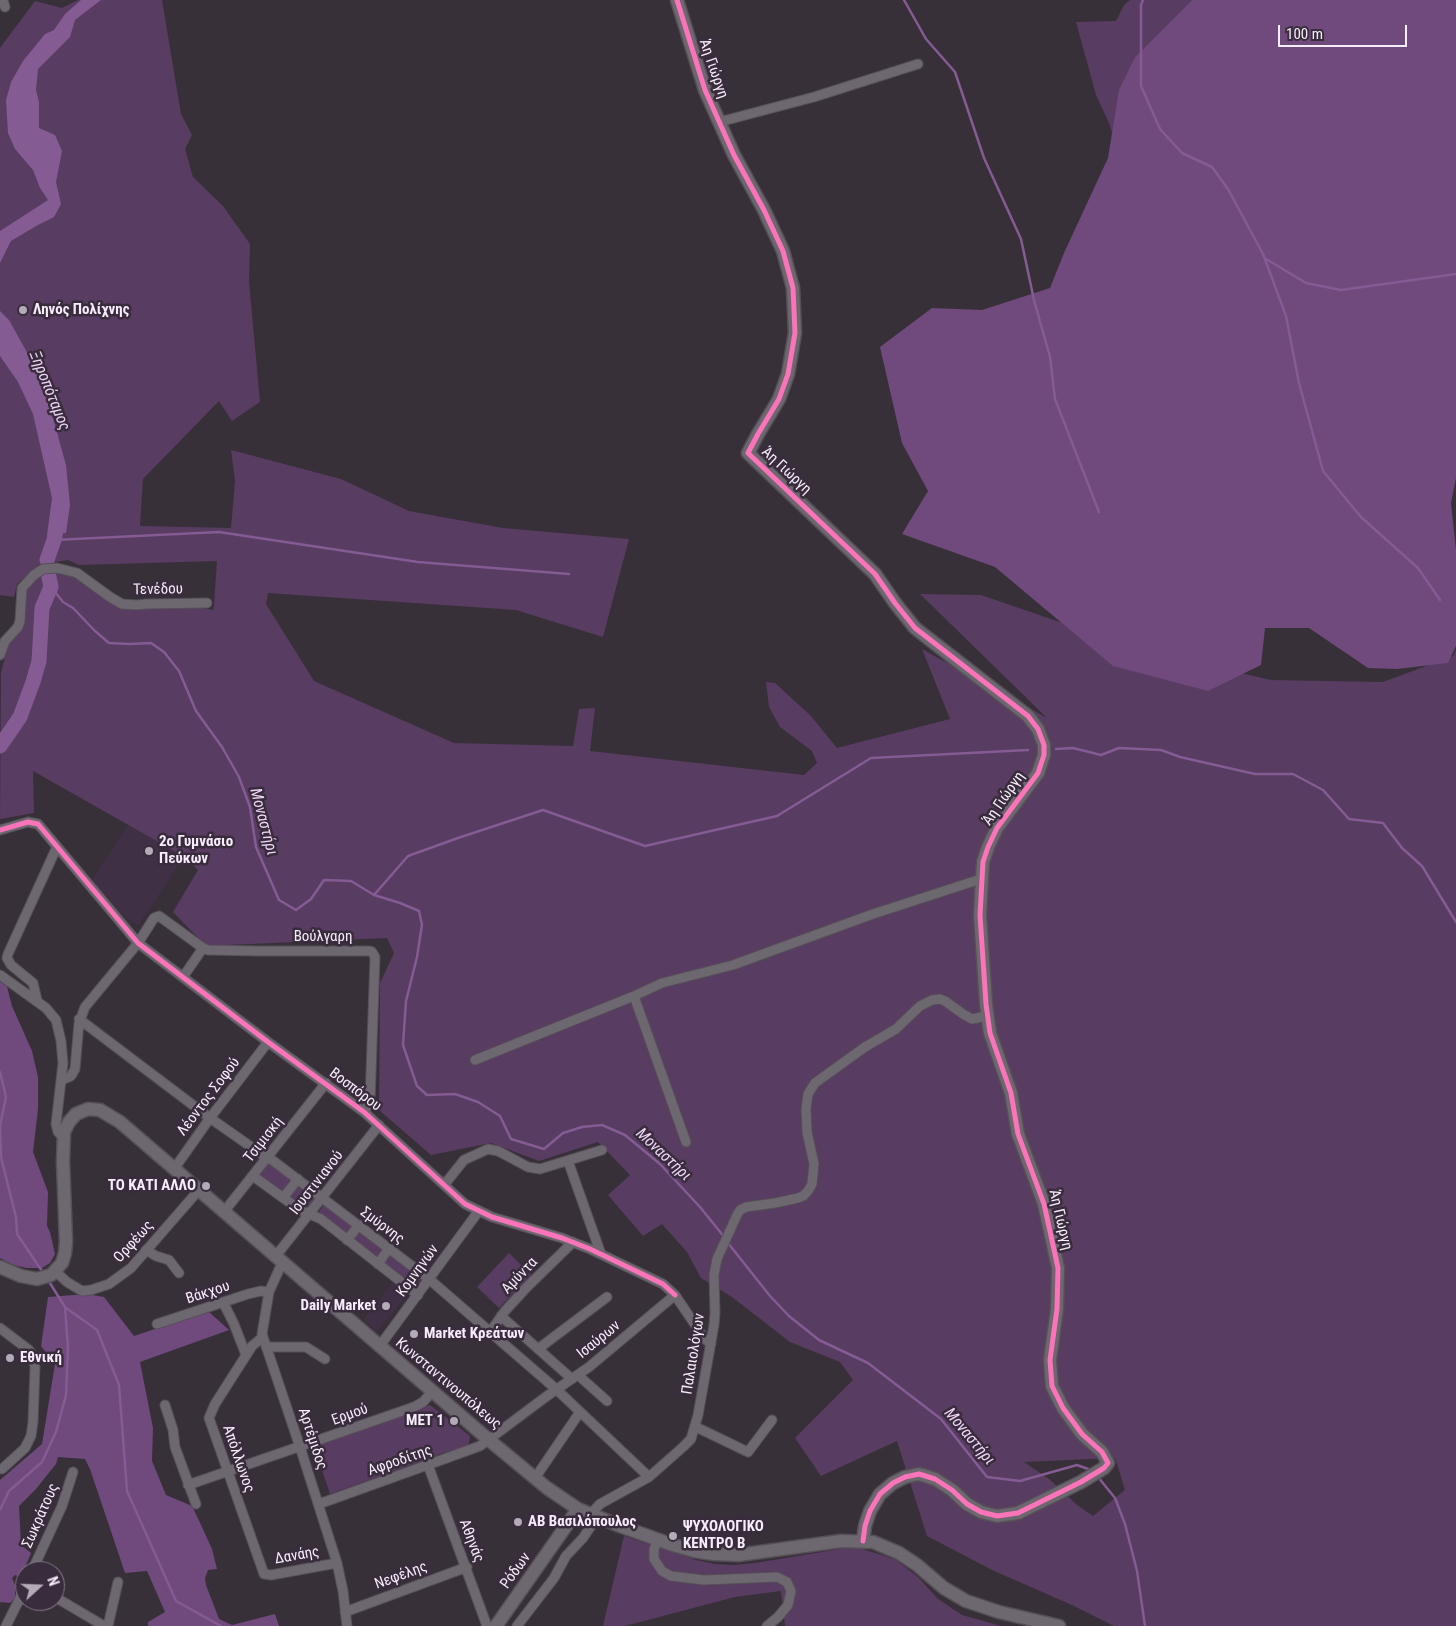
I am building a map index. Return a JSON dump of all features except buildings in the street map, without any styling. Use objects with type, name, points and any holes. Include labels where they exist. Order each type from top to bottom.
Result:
[{"type":"street","name":"Άη Γιώργη","points":[[677,0],[705,90],[734,155],[764,210],[782,251],[793,288],[795,333],[788,374],[779,399],[748,453],[875,574],[915,628],[1028,716],[1035,724],[1042,738],[1044,755],[1041,766],[1003,819],[992,838],[983,862],[981,879],[981,934],[987,1016],[992,1041],[1008,1082],[1018,1134],[1044,1204],[1055,1252],[1058,1280],[1056,1316],[1050,1360],[1052,1386],[1058,1401],[1069,1417],[1082,1434],[1102,1452],[1108,1463],[1104,1468],[1081,1482],[1018,1514],[997,1516],[981,1512],[967,1504],[952,1490],[935,1479],[919,1474],[905,1477],[893,1483],[880,1494],[870,1511],[865,1526],[864,1541]]},
{"type":"street","points":[[719,122],[814,97],[918,64]]},
{"type":"street","name":"Τενέδου","points":[[0,655],[4,642],[16,629],[20,621],[22,588],[34,575],[43,569],[57,568],[77,573],[122,604],[207,604]]},
{"type":"street","name":"Βοσπόρου","points":[[0,830],[34,822],[138,943],[364,1112],[461,1201],[478,1212],[572,1242],[600,1254],[656,1280],[675,1294]]},
{"type":"street","points":[[37,1000],[33,983],[11,965],[7,958],[56,849]]},
{"type":"street","points":[[475,1060],[666,982],[733,965],[882,911],[981,879]]},
{"type":"street","points":[[62,1080],[71,1076],[76,1065],[79,1019],[88,1003],[138,943],[154,918],[159,916],[203,948],[183,977]]},
{"type":"street","name":"Βούλγαρη","points":[[203,948],[208,950],[372,952],[374,957],[370,1102],[364,1112]]},
{"type":"street","points":[[0,974],[52,1013],[57,1025],[63,1052],[62,1080],[56,1122],[58,1132],[63,1137]]},
{"type":"street","points":[[634,996],[686,1142]]},
{"type":"street","name":"Παλαιολόγων","points":[[516,1626],[554,1578],[566,1556],[583,1538],[594,1516],[604,1502],[649,1477],[690,1441],[696,1427],[712,1344],[715,1320],[715,1266],[737,1214],[744,1208],[798,1198],[806,1194],[812,1184],[814,1164],[807,1132],[806,1114],[808,1094],[815,1082],[865,1047],[896,1029],[920,1006],[932,1000],[940,999],[945,1001],[972,1019],[987,1016]]},
{"type":"street","name":"Σμύρνης","points":[[79,1019],[210,1118],[298,1179],[429,1279],[556,1390],[649,1477]]},
{"type":"street","name":"Λέοντος Σοφού","points":[[174,1169],[268,1042]]},
{"type":"street","name":"Τσιμισκή","points":[[223,1213],[326,1083]]},
{"type":"street","name":"Κωνσταντινουπόλεως","points":[[49,1275],[64,1259],[66,1247],[63,1137],[66,1126],[73,1116],[84,1110],[97,1109],[120,1122],[223,1213],[488,1440],[535,1478],[578,1509],[658,1540],[694,1551],[730,1555],[831,1542],[864,1541],[879,1544],[899,1553],[944,1588],[966,1601],[999,1612],[1059,1626]]},
{"type":"street","name":"Ιουστινιανού","points":[[279,1260],[309,1214],[379,1125]]},
{"type":"street","points":[[444,1185],[464,1160],[488,1149],[498,1151],[533,1169],[544,1169],[602,1150]]},
{"type":"street","points":[[568,1161],[600,1254]]},
{"type":"street","points":[[253,1176],[300,1210],[321,1220],[418,1295]]},
{"type":"street","points":[[283,1198],[298,1179]]},
{"type":"street","name":"Ορφέως","points":[[49,1275],[82,1291],[105,1286],[131,1268],[198,1191]]},
{"type":"street","name":"Κομνηνών","points":[[380,1347],[478,1212]]},
{"type":"street","points":[[348,1240],[359,1225]]},
{"type":"street","name":"Αμύντα","points":[[490,1332],[500,1316],[572,1242]]},
{"type":"street","points":[[378,1264],[389,1248]]},
{"type":"street","points":[[146,1250],[156,1256],[169,1260],[179,1273]]},
{"type":"street","name":"Αρτέμιδος","points":[[279,1260],[270,1292],[262,1331],[263,1337],[300,1446],[336,1563],[343,1591],[347,1626]]},
{"type":"street","points":[[0,1267],[32,1279],[49,1275]]},
{"type":"street","name":"Βάκχου","points":[[157,1324],[256,1292],[270,1292]]},
{"type":"street","points":[[675,1294],[704,1338],[712,1344]]},
{"type":"street","name":"Ισαύρων","points":[[488,1440],[575,1377],[675,1294]]},
{"type":"street","points":[[538,1349],[607,1297]]},
{"type":"street","points":[[223,1302],[246,1355]]},
{"type":"street","points":[[500,1316],[538,1349],[607,1401]]},
{"type":"street","points":[[0,1328],[29,1350],[33,1356],[35,1367],[31,1436],[25,1448],[2,1469]]},
{"type":"street","name":"Απόλλωνος","points":[[263,1337],[253,1344],[209,1416],[264,1574]]},
{"type":"street","points":[[266,1347],[306,1347],[325,1359]]},
{"type":"street","name":"Ερμού","points":[[188,1485],[414,1407],[425,1400],[432,1392]]},
{"type":"street","points":[[165,1405],[172,1427],[175,1447],[196,1504]]},
{"type":"street","points":[[535,1478],[580,1412]]},
{"type":"street","points":[[696,1427],[748,1452],[772,1420]]},
{"type":"street","name":"Αφροδίτης","points":[[318,1504],[428,1466],[473,1449],[488,1440]]},
{"type":"street","name":"Αθηνάς","points":[[428,1466],[487,1626]]},
{"type":"street","name":"Σωκράτους","points":[[37,1561],[62,1506],[73,1472]]},
{"type":"street","name":"Ρόδων","points":[[496,1626],[578,1509]]},
{"type":"street","points":[[658,1540],[654,1549],[654,1559],[662,1570],[671,1576],[704,1580],[777,1577],[787,1582],[791,1591],[788,1605],[767,1626]]},
{"type":"street","name":"Δανάης","points":[[264,1574],[271,1575],[336,1563]]},
{"type":"street","name":"Νεφέλης","points":[[345,1612],[466,1567]]},
{"type":"street","points":[[108,1626],[118,1582]]},
{"type":"street","points":[[65,1603],[104,1626]]},
{"type":"street","points":[[6,1626],[15,1608]]},
{"type":"shaded area","points":[[78,0],[162,0],[181,114],[192,135],[185,149],[193,177],[223,206],[250,244],[249,281],[260,402],[232,421],[219,401],[143,479],[140,526],[231,528],[235,481],[231,450],[341,479],[409,511],[503,528],[629,539],[603,637],[516,610],[268,593],[266,604],[314,681],[454,743],[573,746],[579,709],[595,708],[590,751],[804,775],[817,763],[812,751],[780,727],[769,707],[766,682],[775,683],[811,716],[837,748],[950,719],[922,649],[1047,718],[920,594],[981,595],[1144,651],[1271,680],[1383,682],[1453,656],[1456,650],[1456,1626],[1114,1626],[1072,1605],[992,1570],[927,1536],[897,1441],[821,1476],[795,1438],[853,1380],[840,1362],[790,1342],[732,1297],[701,1278],[687,1252],[662,1224],[643,1236],[608,1195],[630,1175],[598,1142],[539,1161],[491,1143],[431,1155],[379,1110],[380,983],[394,953],[387,938],[206,946],[173,912],[198,870],[185,857],[33,771],[34,813],[0,819],[1,673],[8,645],[22,625],[25,616],[25,591],[32,583],[45,571],[72,574],[136,611],[141,606],[198,607],[213,610],[214,605],[217,561],[79,565],[68,560],[61,561],[39,565],[17,584],[14,597],[0,595],[0,48],[35,1],[62,8]],"holes":[[[1115,1458],[1125,1490],[1093,1516],[1077,1505],[1049,1479],[1024,1462]]]},
{"type":"shaded area","points":[[81,0],[101,0],[75,20],[70,37],[38,69],[36,90],[39,102],[39,128],[55,135],[62,151],[56,182],[61,204],[54,217],[11,241],[0,263],[0,231],[48,200],[40,188],[33,170],[15,149],[8,133],[6,100],[11,82],[23,61],[45,34],[54,30],[65,14]]},
{"type":"shaded area","points":[[1130,0],[1192,0],[1135,57],[1114,139],[1096,95],[1076,22],[1116,21],[1124,5]]},
{"type":"shaded area","points":[[1192,0],[1456,0],[1456,478],[1451,503],[1456,550],[1456,646],[1448,663],[1397,669],[1368,668],[1309,628],[1265,628],[1261,665],[1208,691],[1113,666],[995,567],[902,534],[928,491],[902,443],[880,347],[932,308],[982,310],[1050,288],[1108,158],[1119,90],[1135,57]]},
{"type":"shaded area","points":[[0,311],[9,320],[34,365],[53,418],[66,465],[70,505],[66,533],[47,535],[52,498],[33,414],[18,382],[0,356]]},
{"type":"shaded area","name":"2ο Γυμνάσιο Πεύκων","points":[[169,762],[208,820],[138,926],[118,911],[108,896],[102,897],[91,882]]},
{"type":"shaded area","points":[[0,978],[6,983],[12,1006],[32,1051],[38,1077],[38,1109],[33,1152],[48,1192],[47,1226],[55,1254],[50,1263],[42,1268],[27,1268],[13,1265],[0,1258]]},
{"type":"shaded area","points":[[269,1163],[293,1179],[283,1193],[259,1175]]},
{"type":"shaded area","points":[[298,1183],[315,1196],[308,1209],[288,1197]]},
{"type":"shaded area","points":[[325,1203],[353,1226],[346,1235],[318,1213]]},
{"type":"shaded area","points":[[359,1230],[384,1249],[377,1258],[353,1239]]},
{"type":"shaded area","points":[[509,1253],[531,1275],[499,1308],[477,1287]]},
{"type":"shaded area","points":[[390,1254],[421,1279],[415,1287],[383,1263]]},
{"type":"shaded area","name":"Daily Market","points":[[393,1283],[407,1294],[377,1332],[364,1319]]},
{"type":"shaded area","points":[[87,1294],[104,1297],[134,1336],[208,1311],[229,1330],[140,1362],[153,1428],[152,1461],[166,1495],[192,1506],[212,1549],[217,1569],[208,1570],[205,1578],[219,1619],[232,1625],[275,1614],[279,1626],[148,1626],[148,1622],[165,1612],[147,1571],[125,1573],[85,1459],[58,1457],[56,1464],[36,1489],[19,1506],[21,1545],[31,1553],[28,1561],[15,1561],[15,1575],[12,1578],[15,1585],[15,1598],[10,1603],[0,1603],[0,1480],[42,1444],[55,1364],[41,1346],[48,1297]]},
{"type":"shaded area","points":[[430,1405],[470,1436],[468,1447],[443,1453],[330,1494],[314,1446]]},
{"type":"shaded area","points":[[624,1536],[696,1560],[715,1564],[755,1563],[846,1548],[862,1549],[896,1560],[918,1577],[938,1599],[962,1615],[1001,1626],[785,1626],[781,1591],[735,1597],[625,1626],[603,1626]]},
{"type":"waterway","points":[[904,0],[926,39],[955,72],[984,158],[1021,239],[1034,300],[1050,357],[1055,399],[1099,512]]},
{"type":"waterway","points":[[1143,0],[1141,5],[1141,86],[1160,129],[1182,153],[1212,167],[1228,189],[1263,254],[1286,316],[1299,383],[1323,471],[1361,517],[1418,568],[1440,600]]},
{"type":"waterway","points":[[1266,259],[1306,283],[1341,290],[1456,274]]},
{"type":"waterway","name":"Ξηροπόταμος","points":[[47,560],[59,516]]},
{"type":"waterway","points":[[54,540],[219,532],[418,562],[569,574]]},
{"type":"waterway","name":"Ξηροπόταμος","points":[[0,746],[20,717],[39,661],[42,608],[51,587],[48,572]]},
{"type":"waterway","name":"Μοναστήρι","points":[[51,587],[63,602],[73,608],[109,643],[151,643],[164,652],[179,671],[196,711],[222,747],[239,777],[250,807],[256,847],[279,900],[296,910],[311,899],[324,880],[351,881],[374,895],[419,911],[422,925],[417,957],[406,1001],[403,1045],[417,1086],[427,1095],[455,1094],[478,1102],[500,1116],[511,1139],[544,1149],[563,1133],[582,1127],[602,1125],[625,1135],[660,1164],[700,1207],[725,1238]]},
{"type":"waterway","points":[[1056,749],[1073,748],[1101,755],[1119,748],[1161,750],[1180,757],[1255,774],[1293,774],[1323,790],[1349,819],[1383,823],[1402,848],[1422,866],[1456,922]]},
{"type":"waterway","points":[[374,895],[408,856],[543,810],[645,846],[777,816],[871,758],[1028,750]]},
{"type":"waterway","points":[[0,1072],[6,1097],[0,1126],[1,1157],[16,1217],[17,1234],[44,1274]]},
{"type":"waterway","name":"Μοναστήρι","points":[[728,1243],[770,1296],[789,1316],[819,1340],[868,1363],[941,1419],[987,1477],[1020,1481],[1077,1465],[1091,1470]]},
{"type":"waterway","points":[[0,1510],[9,1491],[42,1462],[56,1432],[66,1395],[68,1348],[65,1307],[48,1280]]},
{"type":"waterway","points":[[66,1308],[97,1330],[119,1385],[127,1491],[176,1601],[221,1626]]},
{"type":"waterway","name":"Μοναστήρι","points":[[1098,1477],[1115,1498],[1125,1524],[1137,1571],[1145,1626]]},
{"type":"cycle path","points":[[677,0],[705,90],[734,155],[764,210],[783,251],[793,288],[795,333],[788,374],[779,399],[748,453],[875,574],[915,628],[1028,716],[1038,729],[1044,745],[1044,755],[1038,773],[997,828],[983,862],[980,915],[986,1004],[990,1033],[1011,1093],[1018,1134],[1044,1204],[1058,1268],[1057,1309],[1050,1360],[1052,1386],[1063,1408],[1082,1434],[1102,1452],[1108,1463],[1104,1468],[1081,1482],[1018,1513],[997,1516],[981,1512],[967,1504],[952,1490],[935,1479],[919,1474],[905,1477],[893,1483],[880,1494],[870,1511],[863,1541]]},
{"type":"cycle path","points":[[0,830],[28,822],[38,824],[138,943],[364,1112],[465,1204],[492,1217],[562,1238],[590,1249],[663,1284],[675,1295]]},
{"type":"place","name":"Ληνός Πολίχνης","points":[[23,310]]},
{"type":"place","name":"2ο Γυμνάσιο Πεύκων","points":[[149,851]]},
{"type":"place","name":"ΤΟ ΚΑΤΙ ΑΛΛΟ","points":[[206,1186]]},
{"type":"place","name":"Daily Market","points":[[386,1306]]},
{"type":"place","name":"Market Κρεάτων","points":[[414,1334]]},
{"type":"place","name":"Εθνική","points":[[10,1358]]},
{"type":"place","name":"ΜΕΤ 1","points":[[454,1421]]},
{"type":"place","name":"ΑΒ Βασιλόπουλος","points":[[518,1522]]},
{"type":"place","name":"ΨΥΧΟΛΟΓΙΚΟ ΚΕΝΤΡΟ B","points":[[673,1536]]}]
